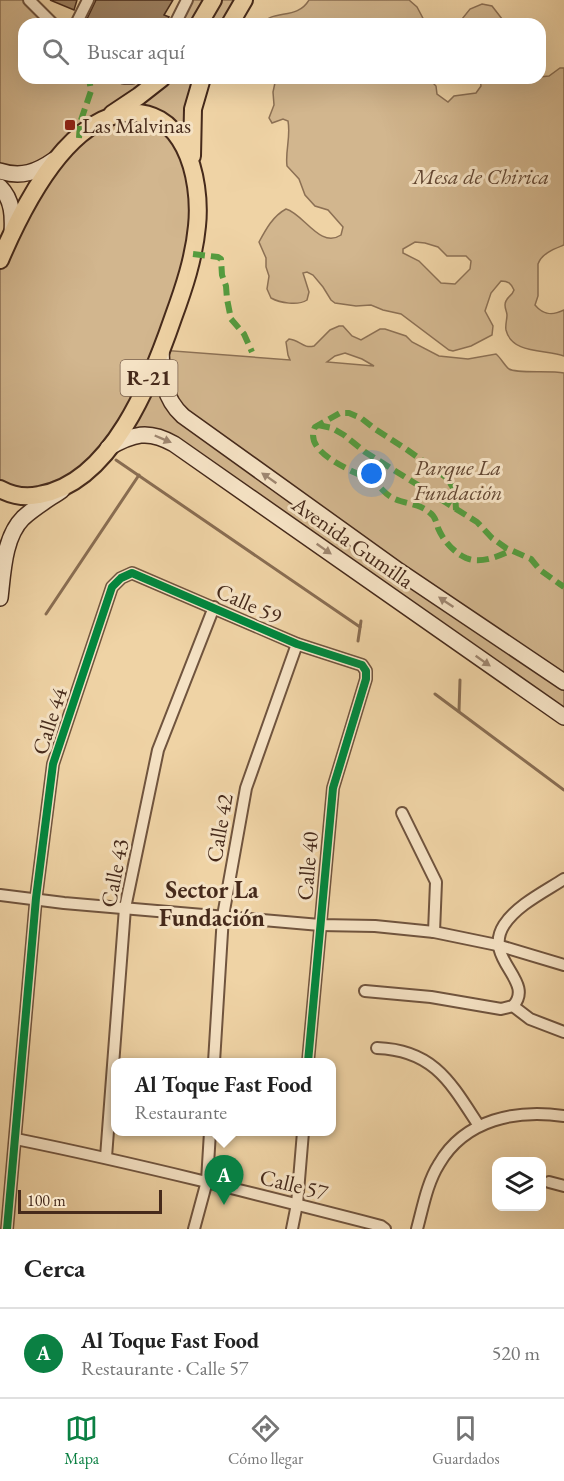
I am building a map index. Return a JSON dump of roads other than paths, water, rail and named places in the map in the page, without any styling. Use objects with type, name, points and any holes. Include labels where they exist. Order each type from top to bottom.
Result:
[{"type":"main road","points":[[200,18],[201,0]]},
{"type":"main road","points":[[203,18],[213,0]]},
{"type":"main road","points":[[234,18],[244,0]]},
{"type":"main road","points":[[103,119],[154,84]]},
{"type":"main road","points":[[195,177],[191,150],[192,120],[200,84]]},
{"type":"main road","name":"R-21","points":[[0,171],[17,175],[46,166],[103,119],[136,113],[153,117],[167,124],[186,148],[195,177],[198,210],[195,245],[179,302],[161,350],[137,403],[108,448],[78,478],[54,492],[31,497],[14,495],[0,489]]},
{"type":"main road","name":"R-21","points":[[0,260],[39,183],[61,154]]},
{"type":"main road","name":"R-21","points":[[0,187],[12,208],[12,234]]},
{"type":"main road","name":"Avenida Gumilla","points":[[161,350],[166,392],[183,416],[390,564],[564,682]]},
{"type":"main road","name":"Avenida Gumilla","points":[[108,448],[131,437],[141,435],[158,436],[174,444],[564,717]]},
{"type":"main road","points":[[0,598],[10,538],[18,524],[78,478]]},
{"type":"street","points":[[29,0],[47,18]]},
{"type":"street","points":[[79,18],[88,0]]},
{"type":"street","points":[[178,18],[188,0]]},
{"type":"street","name":"Calle 59","points":[[112,587],[121,578],[132,573],[297,644],[362,665],[366,671],[366,679]]},
{"type":"street","name":"Calle 44","points":[[7,1229],[36,898],[53,764],[112,587]]},
{"type":"street","name":"Calle 43","points":[[114,1058],[125,908],[158,750],[214,607]]},
{"type":"street","name":"Calle 42","points":[[214,1058],[223,916],[246,788],[297,644]]},
{"type":"street","name":"Calle 40","points":[[308,1058],[333,788],[366,679]]},
{"type":"street","points":[[402,813],[436,882],[434,932]]},
{"type":"street","points":[[365,991],[431,997],[501,1009],[513,1006],[519,996],[519,987],[504,962],[498,945],[503,926],[525,904],[564,879]]},
{"type":"street","points":[[0,895],[320,925],[375,926],[434,932],[498,945],[564,965]]},
{"type":"street","points":[[513,1006],[530,1019],[564,1032]]},
{"type":"street","points":[[377,1048],[396,1048],[427,1061],[452,1085],[479,1126]]},
{"type":"street","name":"Calle 43","points":[[106,1157],[111,1091]]},
{"type":"street","points":[[417,1229],[439,1164],[463,1135],[503,1116],[520,1114],[564,1116]]},
{"type":"street","points":[[194,1229],[207,1181],[210,1136]]},
{"type":"street","points":[[290,1229],[297,1204],[303,1136]]},
{"type":"street","name":"Calle 57","points":[[16,1140],[106,1157],[207,1181],[381,1226],[385,1229]]},
{"type":"street","points":[[549,1182],[564,1186]]},
{"type":"waterway","points":[[116,460],[360,627]]},
{"type":"waterway","points":[[46,614],[139,475]]},
{"type":"waterway","points":[[358,641],[361,621]]},
{"type":"waterway","points":[[459,711],[460,680]]},
{"type":"waterway","points":[[435,694],[564,790]]},
{"type":"place","name":"Las Malvinas","points":[[70,125]]},
{"type":"place","name":"Al Toque Fast Food","points":[[224,1205]]},
{"type":"district","name":"Sector La Fundación","points":[[212,904]]},
{"type":"park label","name":"Mesa de Chirica","points":[[481,176]]},
{"type":"park label","name":"Parque La Fundación","points":[[458,480]]}]
